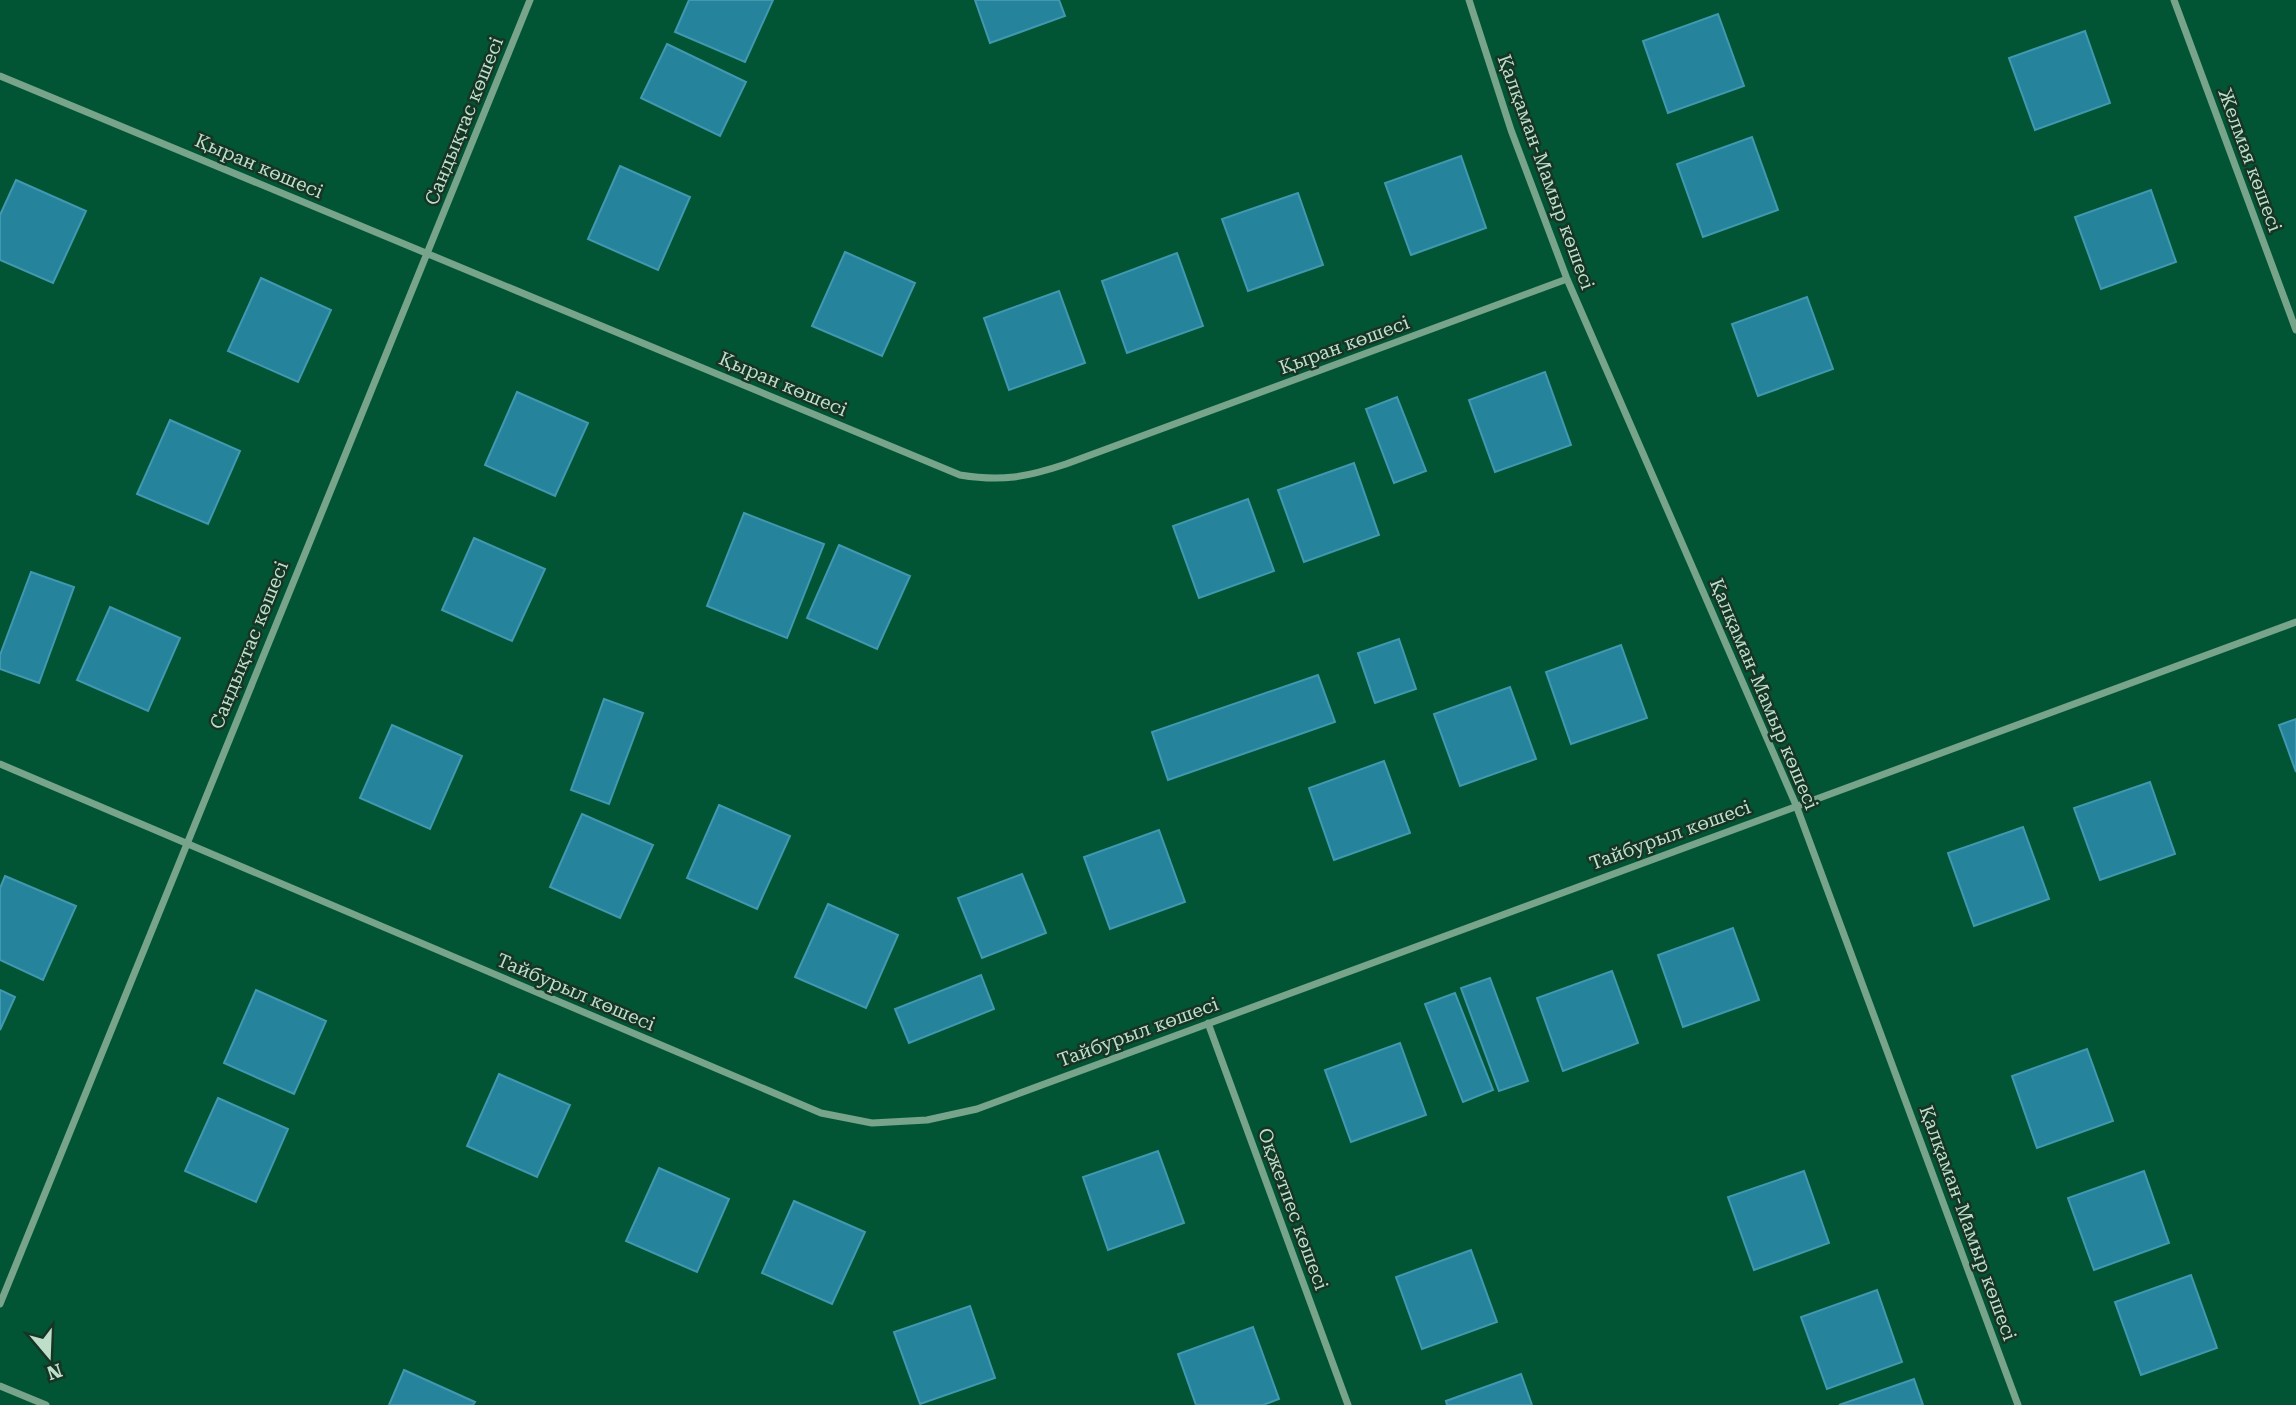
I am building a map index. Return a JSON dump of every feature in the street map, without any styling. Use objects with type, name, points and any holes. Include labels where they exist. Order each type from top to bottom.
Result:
[{"type":"street","name":"Сандықтас көшесі","points":[[0,1304],[530,0]]},
{"type":"street","name":"Қалқаман-Мамыр көшесі","points":[[1469,0],[1511,130],[1567,279],[1796,805],[2018,1405]]},
{"type":"street","name":"Желмая көшесі","points":[[2174,0],[2296,330]]},
{"type":"street","name":"Қыран көшесі","points":[[0,76],[960,475],[983,479],[1026,477],[1066,464],[1567,279]]},
{"type":"street","name":"Тайбурыл көшесі","points":[[0,764],[187,841],[821,1113],[872,1123],[927,1120],[977,1109],[2296,622]]},
{"type":"street","name":"Оқжетпес көшесі","points":[[1208,1023],[1348,1405]]},
{"type":"street","points":[[0,1386],[46,1405]]},
{"type":"building","points":[[689,0],[773,0],[745,62],[675,32]]},
{"type":"building","points":[[975,0],[1059,0],[1065,16],[990,43]]},
{"type":"building","points":[[1718,14],[1744,86],[1668,113],[1643,41]]},
{"type":"building","points":[[2085,31],[2110,103],[2035,130],[2009,58]]},
{"type":"building","points":[[667,44],[746,82],[720,136],[641,98]]},
{"type":"building","points":[[1752,137],[1778,210],[1703,237],[1677,164]]},
{"type":"building","points":[[1461,156],[1486,228],[1411,255],[1385,183]]},
{"type":"building","points":[[620,166],[690,197],[658,270],[588,239]]},
{"type":"building","points":[[16,180],[86,211],[53,283],[0,260],[0,215]]},
{"type":"building","points":[[2151,190],[2176,262],[2101,289],[2075,217]]},
{"type":"building","points":[[1298,193],[1323,265],[1248,291],[1222,219]]},
{"type":"building","points":[[845,252],[915,283],[882,356],[812,326]]},
{"type":"building","points":[[1177,253],[1203,326],[1127,353],[1102,281]]},
{"type":"building","points":[[261,278],[331,310],[298,382],[228,351]]},
{"type":"building","points":[[1059,291],[1085,363],[1009,390],[984,318]]},
{"type":"building","points":[[1807,297],[1833,369],[1758,396],[1732,324]]},
{"type":"building","points":[[1545,372],[1571,445],[1495,472],[1469,400]]},
{"type":"building","points":[[517,392],[588,423],[555,496],[485,465]]},
{"type":"building","points":[[1397,397],[1426,471],[1394,483],[1366,409]]},
{"type":"building","points":[[170,420],[240,451],[208,524],[137,494]]},
{"type":"building","points":[[1354,463],[1379,535],[1304,562],[1278,490]]},
{"type":"building","points":[[1248,499],[1274,571],[1199,598],[1173,526]]},
{"type":"building","points":[[744,513],[824,544],[787,638],[707,606]]},
{"type":"building","points":[[474,538],[545,569],[512,641],[442,610]]},
{"type":"building","points":[[839,545],[910,576],[877,649],[807,618]]},
{"type":"building","points":[[31,572],[74,587],[39,683],[0,669],[0,655]]},
{"type":"building","points":[[110,607],[180,638],[148,711],[77,680]]},
{"type":"building","points":[[1399,639],[1416,689],[1375,703],[1358,653]]},
{"type":"building","points":[[1621,645],[1647,718],[1571,744],[1546,672]]},
{"type":"building","points":[[1318,675],[1335,722],[1168,780],[1152,732]]},
{"type":"building","points":[[1510,687],[1536,759],[1460,786],[1434,714]]},
{"type":"building","points":[[604,699],[643,713],[609,804],[571,790]]},
{"type":"building","points":[[2296,719],[2296,772],[2279,725]]},
{"type":"building","points":[[392,725],[462,756],[430,829],[360,798]]},
{"type":"building","points":[[1384,761],[1410,833],[1334,860],[1309,788]]},
{"type":"building","points":[[2150,782],[2175,854],[2100,880],[2074,808]]},
{"type":"building","points":[[719,805],[790,836],[757,909],[687,878]]},
{"type":"building","points":[[582,814],[653,845],[620,918],[550,887]]},
{"type":"building","points":[[2023,827],[2049,899],[1974,926],[1948,853]]},
{"type":"building","points":[[1159,830],[1185,902],[1110,929],[1084,857]]},
{"type":"building","points":[[1022,874],[1046,933],[982,958],[958,898]]},
{"type":"building","points":[[5,876],[76,906],[43,980],[0,960],[0,888]]},
{"type":"building","points":[[828,904],[898,935],[866,1008],[795,977]]},
{"type":"building","points":[[1733,928],[1759,1000],[1683,1027],[1658,955]]},
{"type":"building","points":[[1612,971],[1638,1043],[1563,1071],[1537,998]]},
{"type":"building","points":[[981,975],[994,1009],[909,1043],[895,1009]]},
{"type":"building","points":[[1490,978],[1528,1081],[1499,1091],[1461,988]]},
{"type":"building","points":[[0,990],[15,997],[0,1030]]},
{"type":"building","points":[[256,990],[326,1021],[294,1094],[224,1063]]},
{"type":"building","points":[[1455,993],[1493,1090],[1463,1102],[1425,1004]]},
{"type":"building","points":[[1400,1043],[1426,1115],[1351,1142],[1325,1070]]},
{"type":"building","points":[[2087,1049],[2113,1121],[2037,1148],[2012,1076]]},
{"type":"building","points":[[499,1074],[570,1105],[537,1177],[467,1146]]},
{"type":"building","points":[[218,1098],[288,1129],[256,1202],[185,1171]]},
{"type":"building","points":[[1158,1151],[1184,1223],[1108,1250],[1083,1177]]},
{"type":"building","points":[[659,1168],[729,1199],[697,1272],[626,1241]]},
{"type":"building","points":[[1804,1171],[1829,1243],[1754,1270],[1728,1197]]},
{"type":"building","points":[[2144,1171],[2169,1243],[2094,1270],[2068,1198]]},
{"type":"building","points":[[794,1201],[865,1232],[832,1304],[762,1273]]},
{"type":"building","points":[[1471,1250],[1497,1322],[1422,1349],[1396,1277]]},
{"type":"building","points":[[2191,1275],[2217,1348],[2141,1375],[2115,1302]]},
{"type":"building","points":[[1877,1290],[1902,1362],[1827,1389],[1801,1317]]},
{"type":"building","points":[[970,1306],[995,1378],[920,1404],[894,1332]]},
{"type":"building","points":[[1253,1327],[1279,1399],[1263,1405],[1196,1405],[1178,1354]]},
{"type":"building","points":[[404,1370],[475,1402],[473,1405],[389,1405]]},
{"type":"building","points":[[1521,1374],[1532,1405],[1447,1405],[1446,1401]]},
{"type":"building","points":[[1914,1379],[1923,1405],[1839,1405]]}]
